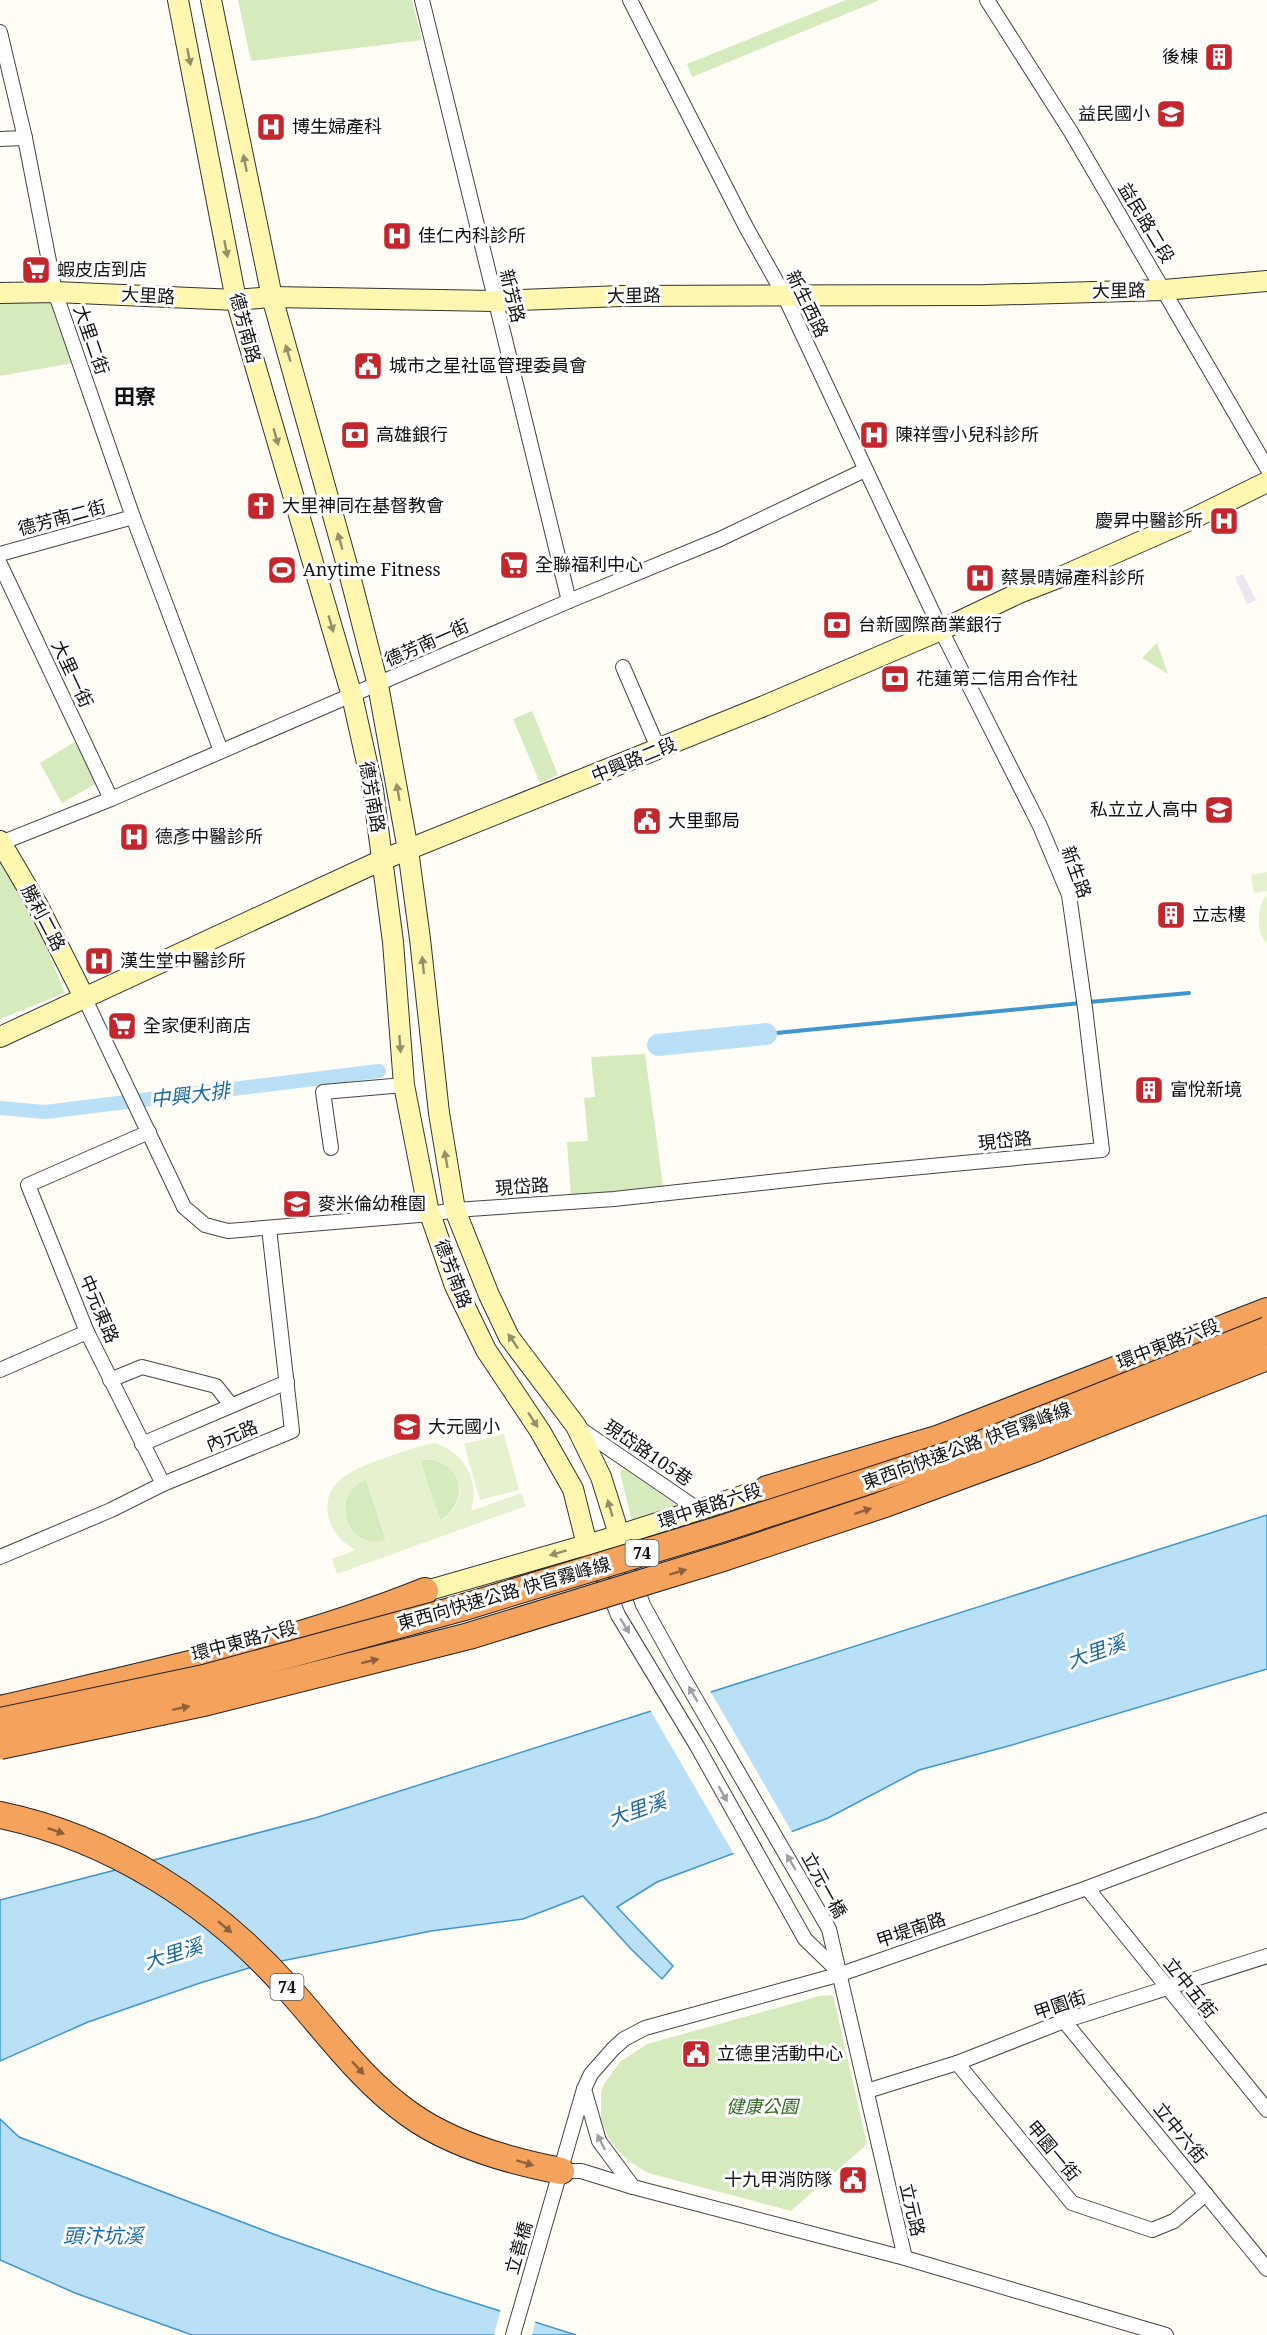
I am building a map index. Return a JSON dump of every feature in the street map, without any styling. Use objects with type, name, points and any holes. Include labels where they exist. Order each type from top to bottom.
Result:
[{"type":"highway","points":[[767,1489],[938,1439],[1267,1311]]},
{"type":"highway","name":"東西向快速公路 快官霧峰線","points":[[0,1721],[204,1678],[461,1608],[707,1533],[973,1447],[1267,1330]]},
{"type":"highway","name":"東西向快速公路 快官霧峰線","points":[[0,1746],[208,1702],[469,1636],[704,1564],[926,1489],[1048,1444],[1267,1357]]},
{"type":"highway","points":[[0,1709],[201,1662],[373,1612],[425,1592]]},
{"type":"highway","name":"74","points":[[0,1815],[55,1831],[97,1847],[152,1875],[223,1924],[273,1971],[371,2082],[411,2116],[459,2141],[497,2155],[561,2172]]},
{"type":"street","name":"德芳南路","points":[[178,0],[236,300],[352,696],[373,790],[393,942],[404,1085],[430,1214],[455,1286],[486,1350],[540,1431],[573,1489],[587,1545],[601,1572]]},
{"type":"street","name":"德芳南路","points":[[211,0],[272,297],[378,685],[408,850],[439,1113],[455,1210],[489,1295],[509,1337],[576,1426],[601,1478],[628,1563]]},
{"type":"street","name":"新芳路","points":[[422,0],[569,601]]},
{"type":"street","name":"新生西路","points":[[630,0],[784,295],[941,630]]},
{"type":"street","name":"益民路二段","points":[[987,0],[1071,132],[1267,468]]},
{"type":"street","name":"大里二街","points":[[0,32],[25,138],[55,292],[133,517],[221,751]]},
{"type":"street","points":[[0,139],[25,138]]},
{"type":"street","name":"大里路","points":[[0,293],[55,292],[236,300],[272,297],[495,301],[621,296],[985,295],[1164,290],[1267,281]]},
{"type":"street","name":"德芳南一街","points":[[1,842],[111,799],[569,601],[720,539],[865,470]]},
{"type":"street","name":"中興路二段","points":[[0,1037],[382,860],[659,750],[941,630],[1019,593],[1192,519],[1267,482]]},
{"type":"street","name":"德芳南二街","points":[[0,554],[133,517]]},
{"type":"street","name":"大里一街","points":[[0,564],[111,799]]},
{"type":"street","name":"新生路","points":[[941,630],[1040,826],[1069,896],[1102,1150]]},
{"type":"street","points":[[623,667],[659,750]]},
{"type":"street","name":"勝利二路","points":[[1,842],[37,904],[84,997]]},
{"type":"street","name":"現岱路","points":[[84,997],[184,1207],[205,1225],[228,1231],[455,1210],[614,1199],[825,1176],[1102,1150]]},
{"type":"street","points":[[331,1148],[323,1092],[404,1085]]},
{"type":"street","name":"中元東路","points":[[149,1132],[28,1185],[87,1332],[163,1484]]},
{"type":"street","name":"內元路","points":[[1,1554],[111,1510],[163,1484],[292,1431],[269,1228]]},
{"type":"street","name":"環中東路六段","points":[[0,1697],[199,1653],[425,1592],[587,1545],[767,1489],[932,1434],[1267,1305]]},
{"type":"street","points":[[0,1370],[87,1332]]},
{"type":"street","name":"環中東路六段","points":[[0,1730],[207,1684],[601,1572],[936,1471],[1132,1396],[1267,1341]]},
{"type":"street","points":[[110,1380],[142,1366],[216,1386],[231,1405]]},
{"type":"street","points":[[142,1444],[287,1382]]},
{"type":"street","name":"現岱路105巷","points":[[576,1426],[699,1509]]},
{"type":"street","name":"立元一橋","points":[[628,1563],[649,1614],[686,1682],[829,1929],[829,1954]]},
{"type":"street","name":"立元一橋","points":[[601,1572],[618,1615],[697,1746],[805,1939],[829,1954],[841,1974]]},
{"type":"street","name":"甲堤南路","points":[[561,2172],[584,2089],[591,2074],[624,2039],[640,2030],[841,1974],[1087,1888],[1267,1820]]},
{"type":"street","name":"立中五街","points":[[1087,1888],[1267,2110]]},
{"type":"street","name":"甲園街","points":[[867,2091],[957,2063],[1064,2021],[1267,1956]]},
{"type":"street","name":"立元路","points":[[841,1974],[905,2258],[1166,2335]]},
{"type":"street","name":"立中六街","points":[[1064,2021],[1267,2269]]},
{"type":"street","name":"甲園一街","points":[[957,2063],[1072,2203],[1152,2230],[1174,2221],[1206,2194]]},
{"type":"street","points":[[584,2089],[599,2142],[633,2187]]},
{"type":"street","points":[[561,2172],[581,2171],[633,2187],[905,2258]]},
{"type":"street","name":"立善橋","points":[[513,2335],[561,2172]]},
{"type":"shaded area","points":[[1243,574],[1256,600],[1247,604],[1235,577]]},
{"type":"green space","points":[[238,0],[412,0],[422,40],[251,61]]},
{"type":"green space","points":[[846,0],[880,0],[692,77],[687,64]]},
{"type":"green space","points":[[51,296],[73,363],[0,376],[0,297]]},
{"type":"green space","points":[[1157,643],[1168,674],[1142,658]]},
{"type":"green space","points":[[532,711],[558,775],[540,783],[513,719]]},
{"type":"green space","points":[[76,741],[99,782],[62,803],[40,763]]},
{"type":"green space","points":[[0,854],[29,906],[65,993],[0,1019]]},
{"type":"green space","points":[[1267,872],[1267,891],[1254,893],[1251,875]]},
{"type":"green space","points":[[1267,893],[1267,945],[1259,926],[1259,913]]},
{"type":"green space","points":[[645,1054],[663,1186],[571,1196],[567,1142],[588,1141],[584,1098],[595,1097],[591,1057]]},
{"type":"green space","points":[[504,1434],[519,1490],[480,1500],[464,1444]]},
{"type":"green space","points":[[435,1443],[455,1453],[468,1470],[473,1489],[471,1511],[521,1493],[526,1506],[337,1574],[332,1559],[355,1550],[334,1531],[328,1514],[331,1491],[338,1482],[357,1469],[412,1448]],"holes":[[[427,1459],[439,1462],[448,1468],[455,1475],[459,1484],[457,1503],[451,1513],[441,1521],[420,1461]],[[366,1479],[386,1539],[374,1542],[363,1539],[354,1532],[345,1510],[347,1498],[354,1487]]]},
{"type":"green space","points":[[420,1460],[433,1460],[444,1464],[457,1480],[459,1490],[457,1501],[451,1512],[440,1521]]},
{"type":"green space","points":[[624,1469],[677,1507],[634,1521],[631,1518],[620,1472]]},
{"type":"green space","points":[[366,1479],[386,1540],[373,1542],[362,1539],[347,1521],[345,1509],[347,1498],[354,1487]]},
{"type":"green space","name":"健康公園","points":[[833,1995],[867,2144],[791,2211],[648,2173],[623,2156],[610,2141],[601,2120],[601,2092],[604,2084],[620,2062],[647,2044],[820,1996]]},
{"type":"water","name":"大里溪","points":[[1267,1515],[1267,1669],[1012,1745],[919,1770],[828,1818],[657,1882],[617,1907],[673,1966],[662,1979],[583,1896],[523,1919],[431,1931],[252,1967],[88,2022],[0,2061],[0,1900],[315,1818]]},
{"type":"water","name":"頭汴坑溪","points":[[0,2119],[19,2137],[276,2235],[437,2291],[576,2335],[192,2335],[75,2293],[0,2260]]},
{"type":"pier","points":[[709,1689],[793,1834],[735,1856],[649,1708]]},
{"type":"pier","points":[[501,2308],[536,2319],[532,2335],[494,2335]]},
{"type":"waterway","points":[[1089,1002],[1189,993]]},
{"type":"waterway","points":[[766,1034],[1081,1003]]},
{"type":"waterway","points":[[658,1045],[766,1034]]},
{"type":"waterway","name":"中興大排","points":[[0,1108],[45,1112],[379,1071]]},
{"type":"place","name":"後棟","points":[[1219,57]]},
{"type":"place","name":"益民國小","points":[[1171,114]]},
{"type":"place","name":"博生婦產科","points":[[271,127]]},
{"type":"place","name":"佳仁內科診所","points":[[397,236]]},
{"type":"place","name":"蝦皮店到店","points":[[36,270]]},
{"type":"place","name":"城市之星社區管理委員會","points":[[368,366]]},
{"type":"place","name":"高雄銀行","points":[[355,435]]},
{"type":"place","name":"陳祥雪小兒科診所","points":[[874,435]]},
{"type":"place","name":"大里神同在基督教會","points":[[261,506]]},
{"type":"place","name":"慶昇中醫診所","points":[[1224,521]]},
{"type":"place","name":"全聯福利中心","points":[[514,565]]},
{"type":"place","name":"Anytime Fitness","points":[[282,570]]},
{"type":"place","name":"蔡景晴婦產科診所","points":[[980,578]]},
{"type":"place","name":"台新國際商業銀行","points":[[837,625]]},
{"type":"place","name":"花蓮第二信用合作社","points":[[895,679]]},
{"type":"place","name":"私立立人高中","points":[[1219,810]]},
{"type":"place","name":"大里郵局","points":[[647,821]]},
{"type":"place","name":"德彥中醫診所","points":[[134,837]]},
{"type":"place","name":"立志樓","points":[[1171,915]]},
{"type":"place","name":"漢生堂中醫診所","points":[[99,961]]},
{"type":"place","name":"全家便利商店","points":[[122,1026]]},
{"type":"place","name":"富悅新境","points":[[1149,1090]]},
{"type":"place","name":"麥米倫幼稚園","points":[[297,1204]]},
{"type":"place","name":"大元國小","points":[[407,1427]]},
{"type":"place","name":"立德里活動中心","points":[[696,2054]]},
{"type":"place","name":"十九甲消防隊","points":[[853,2180]]},
{"type":"district","name":"田寮","points":[[135,397]]}]
